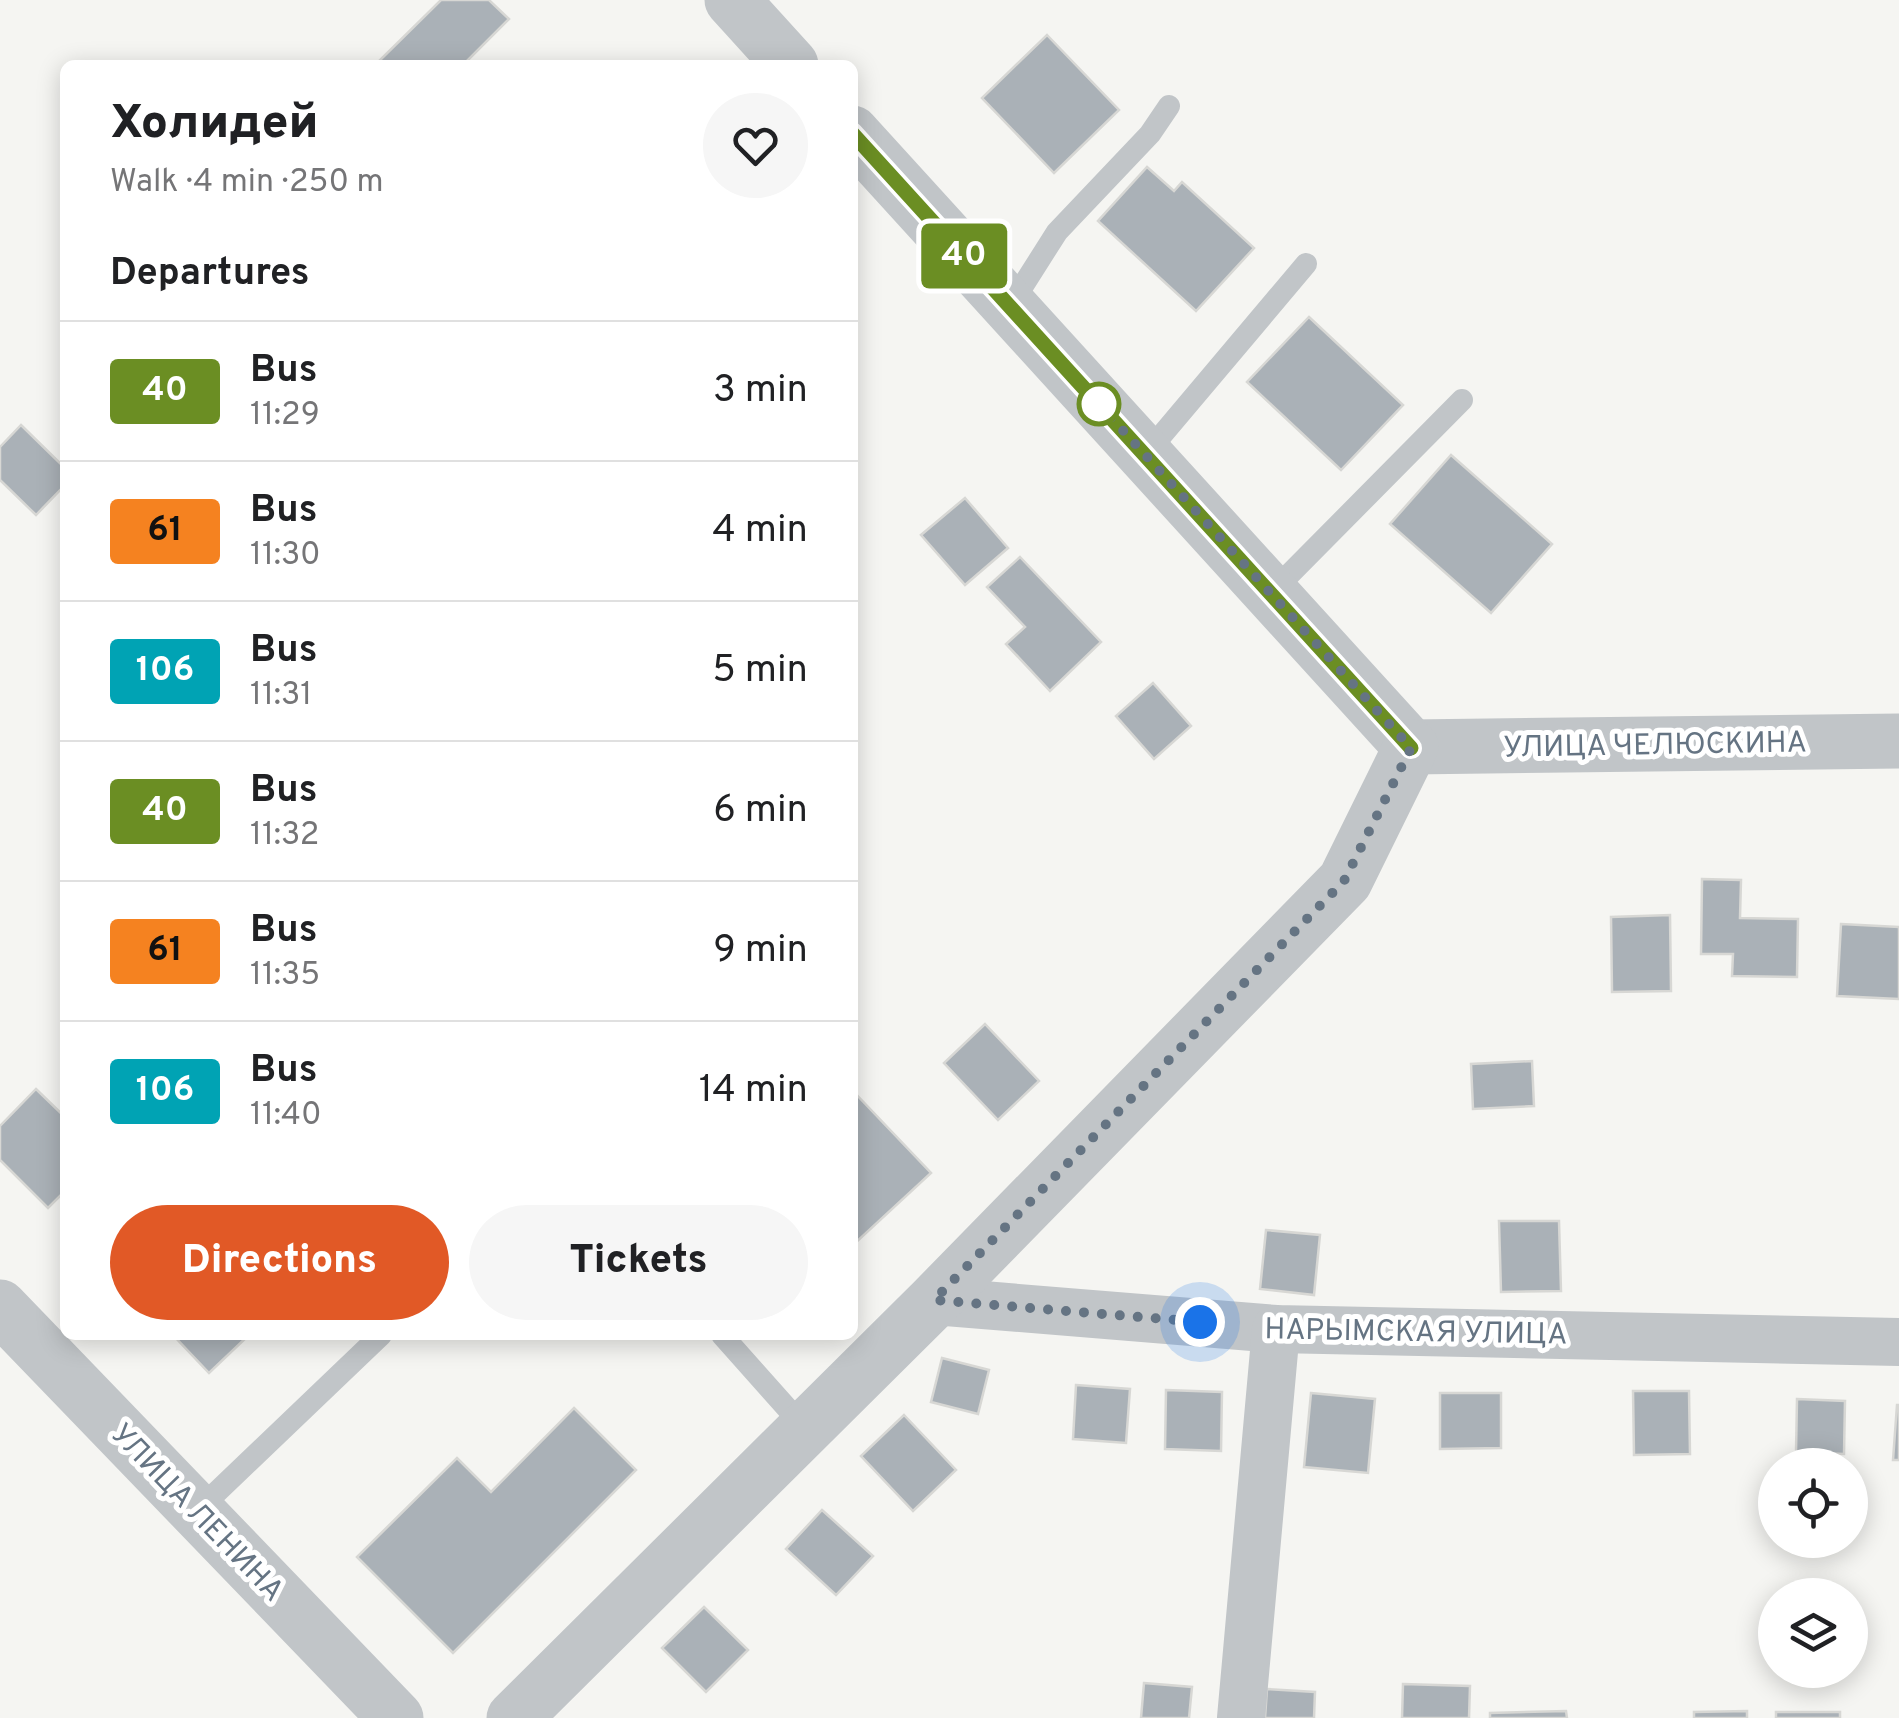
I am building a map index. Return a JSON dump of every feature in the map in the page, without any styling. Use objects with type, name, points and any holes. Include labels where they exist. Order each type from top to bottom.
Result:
[{"type":"street","points":[[732,0],[786,60]]},
{"type":"street","points":[[514,1718],[934,1300],[1344,881],[1411,748],[858,140]]},
{"type":"street","name":"УЛИЦА ЧЕЛЮСКИНА","points":[[1411,748],[1899,741]]},
{"type":"street","name":"НАРЫМСКАЯ УЛИЦА","points":[[934,1300],[1276,1329],[1899,1342]]},
{"type":"street","name":"УЛИЦА ЛЕНИНА","points":[[0,1307],[396,1718]]},
{"type":"street","points":[[1241,1718],[1276,1329]]},
{"type":"lane","points":[[1010,306],[1057,232],[1150,134],[1169,106]]},
{"type":"lane","points":[[1146,455],[1306,264]]},
{"type":"lane","points":[[1271,592],[1462,400]]},
{"type":"lane","points":[[197,1512],[375,1340]]},
{"type":"lane","points":[[727,1340],[804,1426]]},
{"type":"building","points":[[441,0],[489,0],[509,19],[468,60],[380,60]]},
{"type":"building","points":[[1047,35],[1119,110],[1054,173],[982,98]]},
{"type":"building","points":[[1147,167],[1174,191],[1182,182],[1254,248],[1196,311],[1098,221]]},
{"type":"building","points":[[1309,317],[1403,405],[1341,470],[1247,382]]},
{"type":"building","points":[[21,425],[60,463],[60,490],[36,515],[0,480],[0,447]]},
{"type":"building","points":[[1451,455],[1552,544],[1491,613],[1390,524]]},
{"type":"building","points":[[965,498],[1008,548],[965,585],[921,535]]},
{"type":"building","points":[[1020,557],[1101,642],[1050,691],[1006,644],[1025,627],[987,587]]},
{"type":"building","points":[[1153,683],[1191,726],[1154,759],[1116,716]]},
{"type":"building","points":[[1702,879],[1741,880],[1740,918],[1798,919],[1797,977],[1732,976],[1733,954],[1701,954]]},
{"type":"building","points":[[1670,915],[1671,991],[1612,992],[1611,917]]},
{"type":"building","points":[[1841,924],[1899,927],[1899,999],[1837,996]]},
{"type":"building","points":[[985,1024],[1039,1081],[998,1120],[944,1063]]},
{"type":"building","points":[[1532,1061],[1534,1106],[1473,1109],[1471,1064]]},
{"type":"building","points":[[36,1089],[60,1112],[60,1196],[48,1208],[0,1160],[0,1126]]},
{"type":"building","points":[[858,1096],[931,1173],[858,1240]]},
{"type":"building","points":[[1499,1221],[1559,1221],[1561,1291],[1501,1292]]},
{"type":"building","points":[[1266,1230],[1320,1235],[1314,1295],[1260,1289]]},
{"type":"building","points":[[178,1340],[244,1340],[209,1373]]},
{"type":"building","points":[[942,1358],[989,1370],[978,1414],[931,1402]]},
{"type":"building","points":[[1076,1385],[1130,1389],[1126,1443],[1073,1439]]},
{"type":"building","points":[[1166,1390],[1222,1392],[1221,1451],[1165,1449]]},
{"type":"building","points":[[1633,1391],[1689,1391],[1690,1454],[1634,1455]]},
{"type":"building","points":[[1311,1393],[1375,1399],[1368,1473],[1304,1467]]},
{"type":"building","points":[[1440,1393],[1501,1393],[1501,1448],[1440,1449]]},
{"type":"building","points":[[1797,1399],[1845,1401],[1844,1448],[1796,1448]]},
{"type":"building","points":[[1897,1405],[1899,1460],[1893,1460]]},
{"type":"building","points":[[574,1408],[636,1470],[453,1653],[357,1557],[457,1458],[491,1492]]},
{"type":"building","points":[[904,1415],[956,1470],[913,1511],[861,1456]]},
{"type":"building","points":[[822,1510],[873,1556],[836,1595],[786,1549]]},
{"type":"building","points":[[704,1607],[748,1650],[706,1692],[662,1648]]},
{"type":"building","points":[[1144,1683],[1192,1687],[1189,1718],[1141,1718]]},
{"type":"building","points":[[1403,1684],[1470,1686],[1469,1718],[1402,1718]]},
{"type":"building","points":[[1267,1689],[1315,1692],[1314,1718],[1265,1718]]},
{"type":"building","points":[[1566,1711],[1567,1718],[1490,1718],[1490,1713]]},
{"type":"building","points":[[1747,1711],[1747,1718],[1694,1718],[1694,1712]]},
{"type":"building","points":[[1776,1712],[1840,1712],[1840,1718],[1776,1718]]},
{"type":"bus line","name":"40","points":[[858,140],[1411,748]]},
{"type":"route","points":[[1099,404],[1411,748],[1344,881],[934,1300],[1200,1322]]}]
